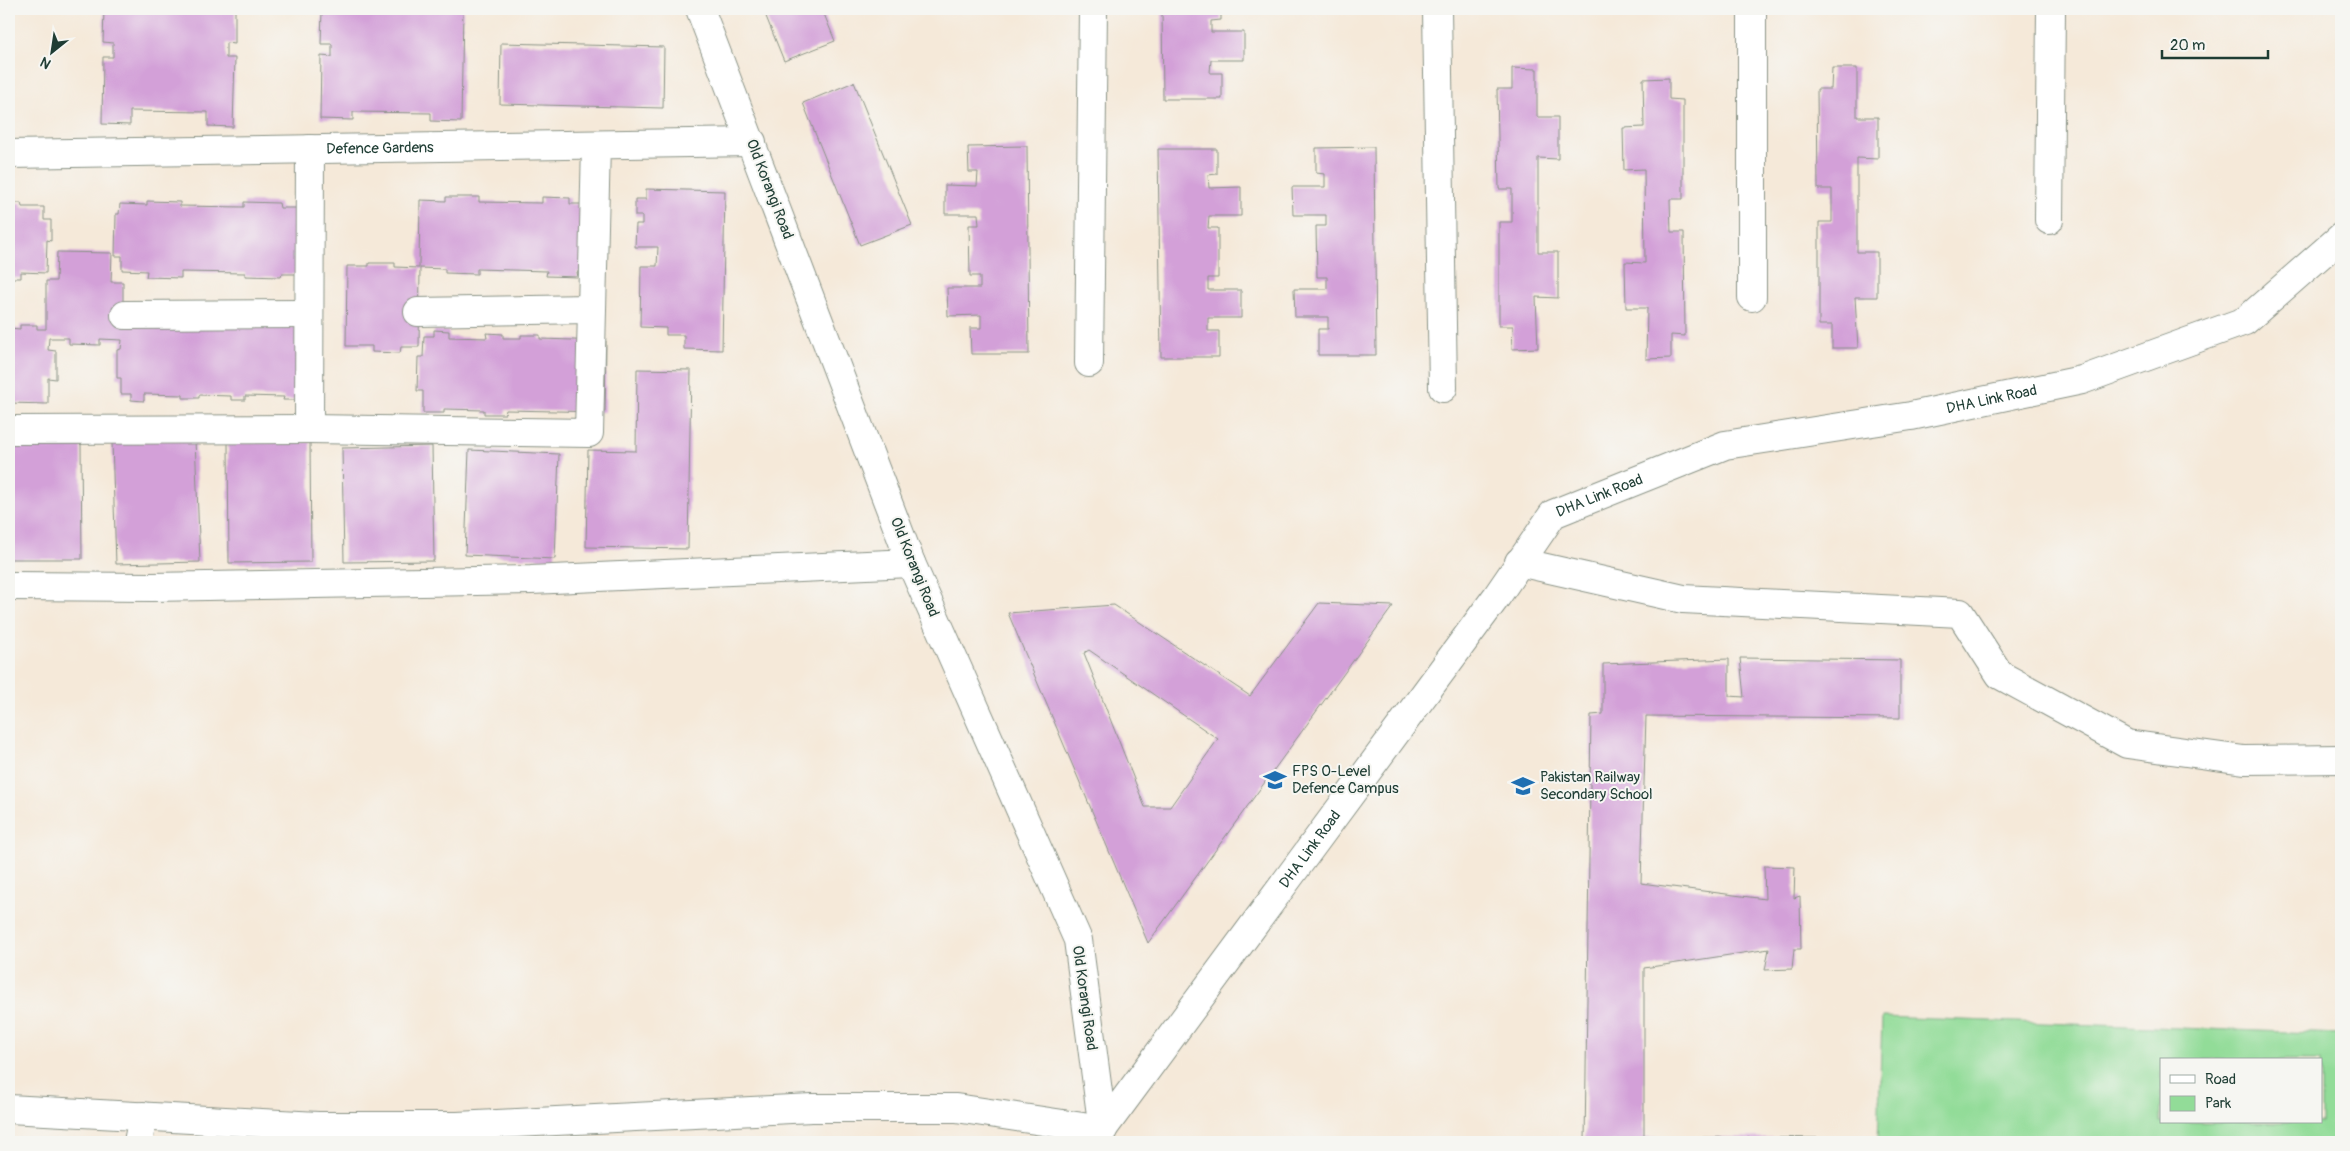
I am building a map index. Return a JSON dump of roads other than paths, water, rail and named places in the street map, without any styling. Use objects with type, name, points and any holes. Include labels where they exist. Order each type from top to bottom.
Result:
[{"type":"street","name":"Old Korangi Road","points":[[700,9],[911,563],[1078,940],[1098,1136]]},
{"type":"street","points":[[1089,363],[1093,9]]},
{"type":"street","points":[[1437,9],[1442,388]]},
{"type":"street","points":[[1752,9],[1752,297]]},
{"type":"street","points":[[2049,220],[2051,9]]},
{"type":"street","name":"Defence Gardens","points":[[9,154],[752,142]]},
{"type":"street","points":[[9,430],[309,429],[589,433],[590,309],[596,145]]},
{"type":"street","points":[[309,429],[310,149]]},
{"type":"street","name":"DHA Link Road","points":[[1098,1136],[1496,596],[1553,514],[1725,445],[1911,416],[2082,380],[2245,321],[2341,237]]},
{"type":"street","points":[[418,312],[590,309]]},
{"type":"street","points":[[125,314],[309,314]]},
{"type":"street","points":[[1519,562],[1683,599],[1960,613],[2000,675],[2127,744],[2244,760],[2341,759]]},
{"type":"street","points":[[9,586],[162,587],[531,580],[911,563]]},
{"type":"street","points":[[9,1109],[318,1126],[457,1126],[812,1108],[956,1108],[1098,1136]]},
{"type":"street","points":[[138,1142],[143,1116]]},
{"type":"place","name":"FPS O-Level Defence Campus","points":[[1275,780]]},
{"type":"place","name":"Pakistan Railway Secondary School","points":[[1523,786]]}]
